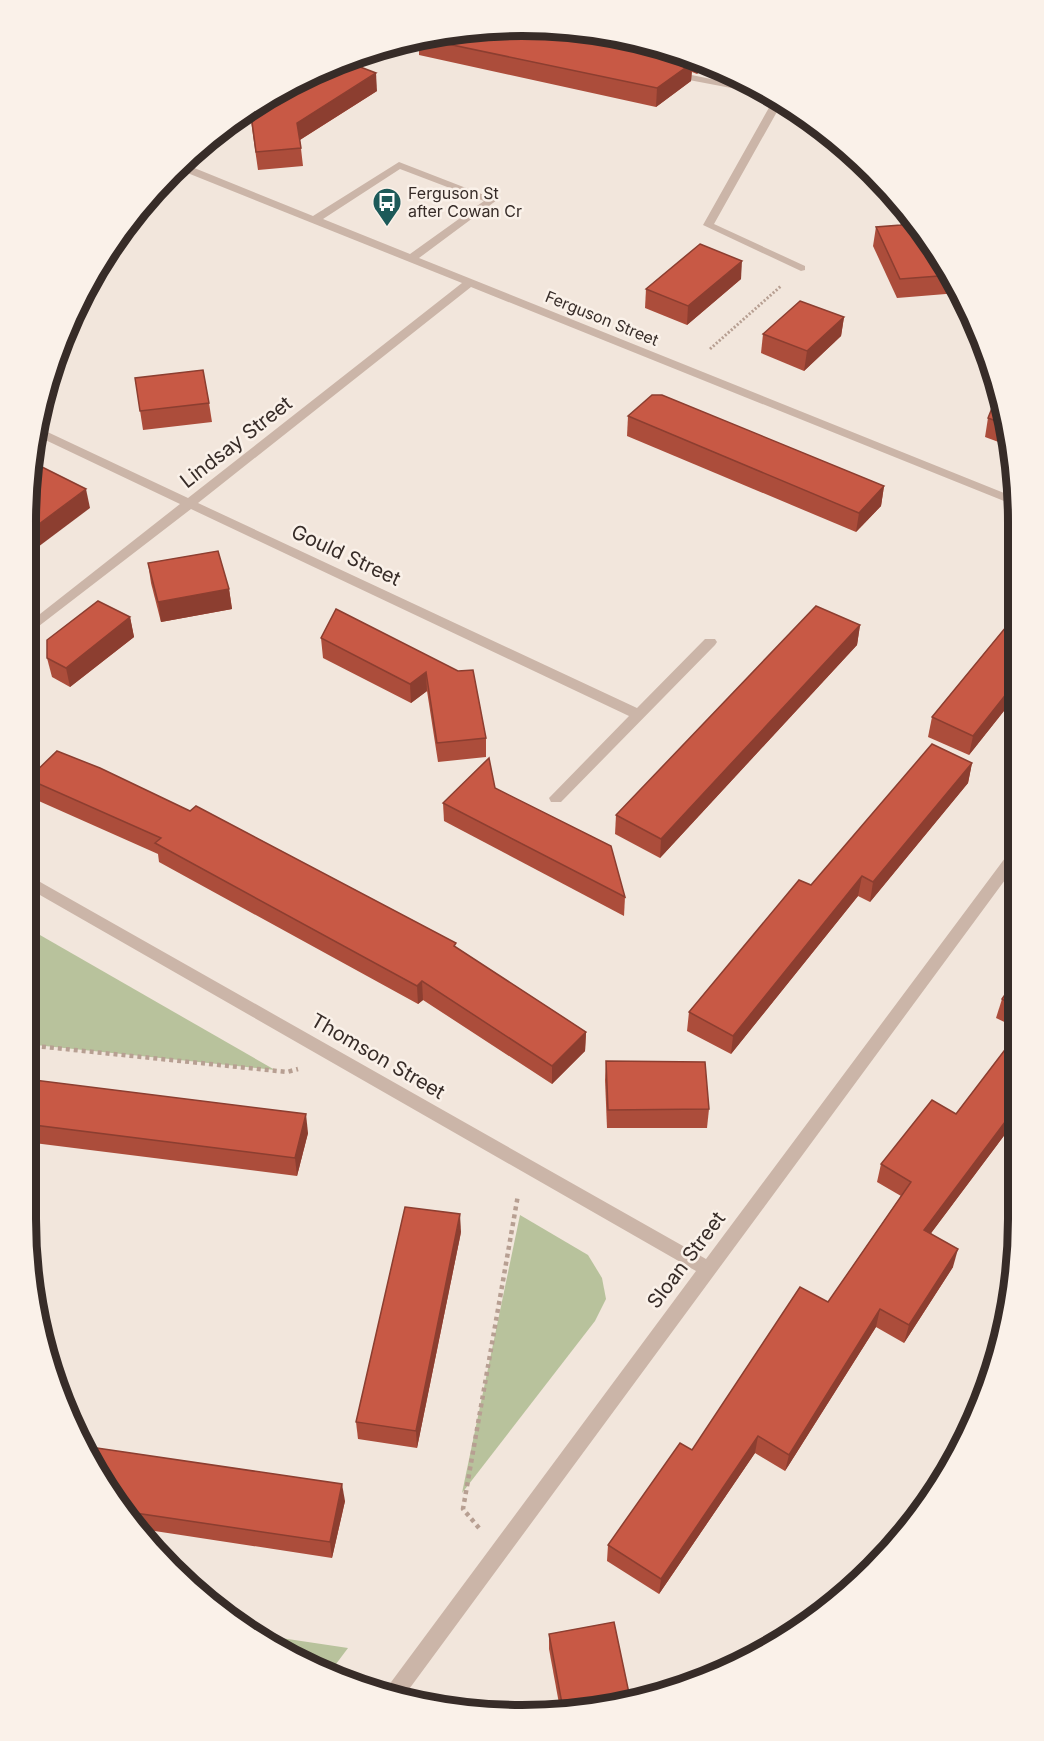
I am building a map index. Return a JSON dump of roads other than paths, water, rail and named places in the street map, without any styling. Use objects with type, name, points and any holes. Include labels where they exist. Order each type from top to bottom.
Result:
[{"type":"street","points":[[666,72],[740,88]]},
{"type":"street","points":[[775,107],[708,225],[801,268]]},
{"type":"street","points":[[314,220],[399,165],[492,200],[411,260]]},
{"type":"street","name":"Ferguson Street","points":[[188,169],[1007,498]]},
{"type":"street","name":"Lindsay Street","points":[[36,624],[470,282]]},
{"type":"street","name":"Gould Street","points":[[44,435],[637,714]]},
{"type":"street","points":[[556,798],[710,642]]},
{"type":"street","name":"Sloan Street","points":[[397,1688],[1008,865]]},
{"type":"street","name":"Thomson Street","points":[[36,886],[708,1269]]},
{"type":"place","name":"Ferguson St after Cowan Cr","points":[[387,228]]}]
